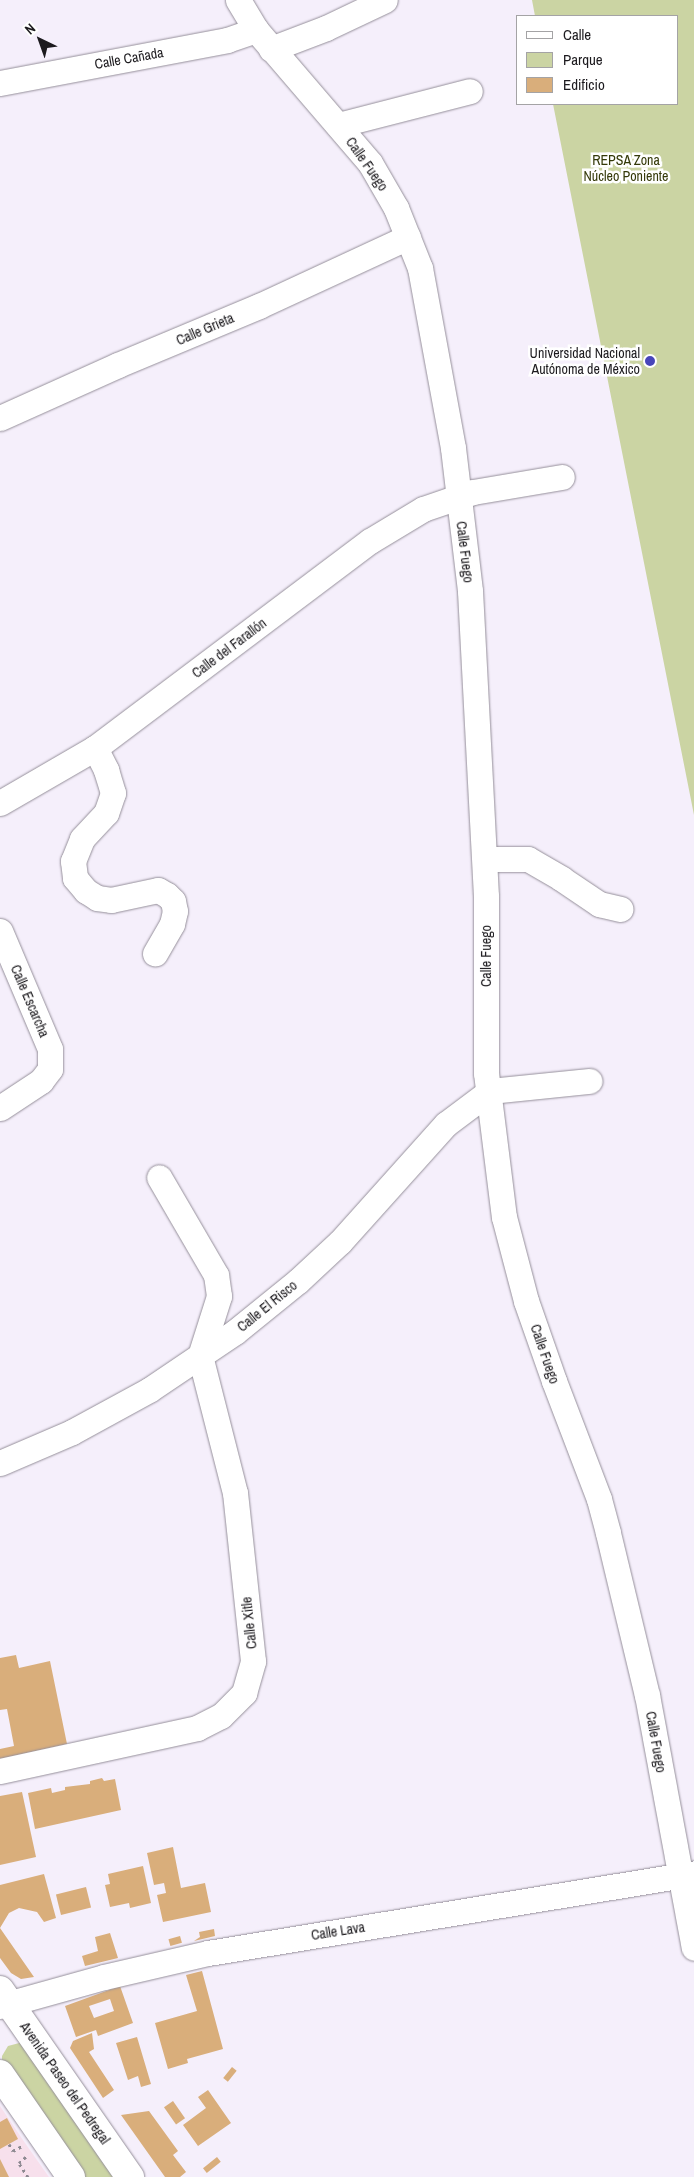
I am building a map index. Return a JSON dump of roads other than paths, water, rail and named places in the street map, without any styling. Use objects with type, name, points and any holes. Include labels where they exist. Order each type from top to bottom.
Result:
[{"type":"main road","name":"Avenida Paseo del Pedregal","points":[[3,2000],[130,2177]]},
{"type":"main road","points":[[0,2074],[71,2177]]},
{"type":"street","name":"Calle Fuego","points":[[238,0],[264,39],[370,163],[396,208],[420,268],[438,362],[470,591],[485,859],[486,1073],[490,1091],[504,1216],[526,1301],[599,1499],[647,1695],[687,1875],[694,1948]]},
{"type":"street","name":"Calle Cañada","points":[[0,83],[227,40],[264,39],[326,28],[385,0]]},
{"type":"street","points":[[338,125],[470,91]]},
{"type":"street","name":"Calle Grieta","points":[[0,418],[118,365],[259,306],[408,236]]},
{"type":"street","name":"Calle del Farallón","points":[[0,804],[95,748],[370,541],[422,509],[458,496],[562,476]]},
{"type":"street","points":[[95,748],[106,770],[113,793],[106,813],[82,839],[73,861],[75,878],[86,891],[97,898],[111,900],[158,890],[168,895],[173,901],[175,911],[172,924],[155,954]]},
{"type":"street","points":[[485,859],[528,859],[599,904],[620,909]]},
{"type":"street","name":"Calle Escarcha","points":[[0,931],[50,1049],[50,1069],[41,1081],[0,1108]]},
{"type":"street","points":[[490,1091],[589,1081]]},
{"type":"street","name":"Calle El Risco","points":[[0,1462],[72,1432],[149,1390],[200,1356],[298,1281],[340,1242],[446,1124],[490,1091]]},
{"type":"street","points":[[159,1177],[216,1275],[219,1296],[200,1356]]},
{"type":"street","name":"Calle Xitle","points":[[0,1771],[197,1728],[221,1716],[244,1693],[253,1660],[234,1493],[200,1356]]},
{"type":"street","name":"Calle Lava","points":[[3,2000],[208,1953],[687,1875]]},
{"type":"place","name":"Universidad Nacional Autónoma de México","points":[[650,361]]},
{"type":"park label","name":"REPSA Zona Núcleo Poniente","points":[[626,168]]}]
